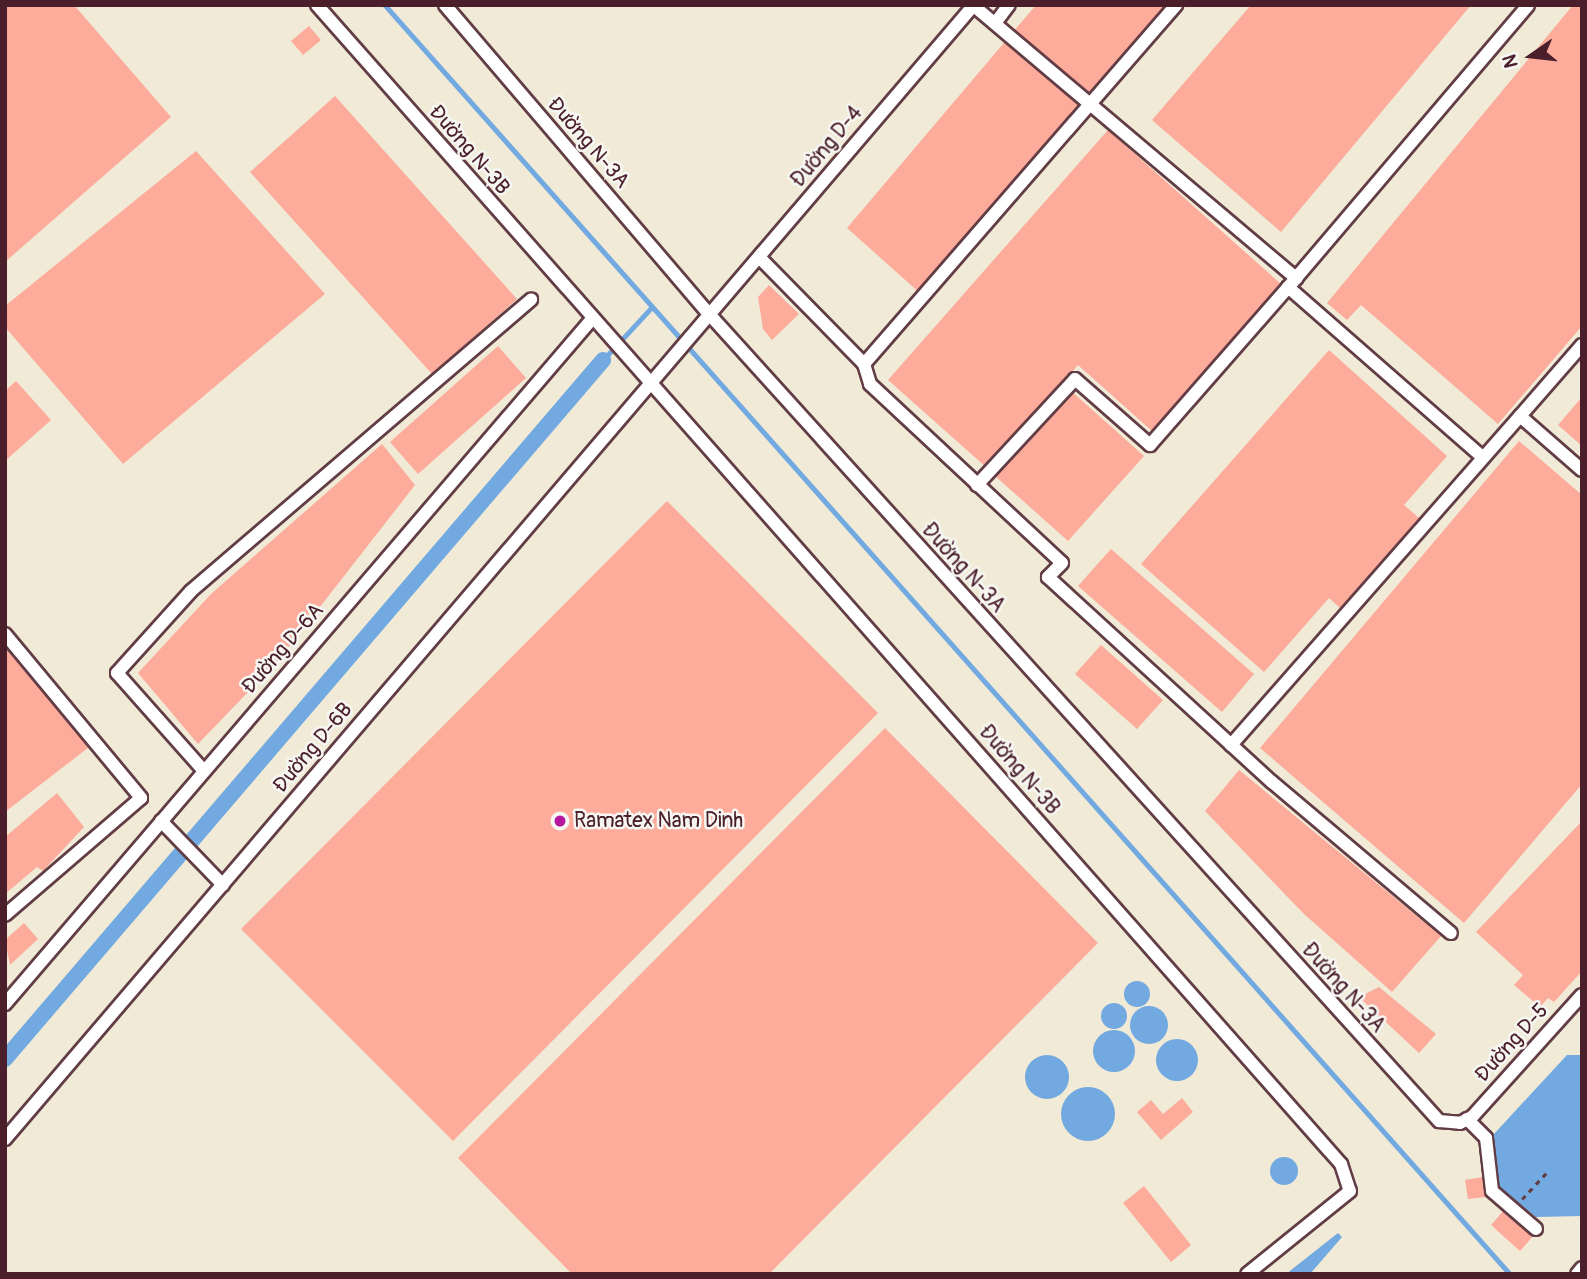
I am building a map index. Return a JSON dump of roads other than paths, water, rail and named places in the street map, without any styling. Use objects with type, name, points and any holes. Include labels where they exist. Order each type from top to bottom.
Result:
[{"type":"street","name":"Đường N-3B","points":[[317,5],[591,320],[650,381],[1341,1164],[1350,1191],[1247,1274]]},
{"type":"street","points":[[974,5],[1092,104],[1292,282],[1483,458]]},
{"type":"street","name":"Đường D-4","points":[[672,357],[974,5]]},
{"type":"street","points":[[996,22],[1009,5]]},
{"type":"street","points":[[864,364],[1176,5]]},
{"type":"street","points":[[977,485],[1074,379],[1150,445],[1528,5]]},
{"type":"street","name":"Đường N-3A","points":[[450,7],[710,315],[1430,1112],[1447,1124],[1469,1118]]},
{"type":"street","points":[[759,257],[864,364],[870,384],[1062,563],[1048,577],[1231,745],[1451,933]]},
{"type":"street","points":[[204,771],[117,673],[191,590],[531,300]]},
{"type":"street","name":"Đường D-6A","points":[[7,998],[591,320]]},
{"type":"street","points":[[1231,745],[1582,345]]},
{"type":"street","name":"Đường D-6B","points":[[5,1139],[672,357]]},
{"type":"street","points":[[1520,416],[1582,470]]},
{"type":"street","points":[[5,634],[141,798],[5,915]]},
{"type":"street","points":[[161,821],[223,885]]},
{"type":"street","name":"Đường D-5","points":[[1469,1118],[1582,995]]},
{"type":"street","points":[[1469,1118],[1486,1138],[1492,1191],[1536,1229]]},
{"type":"street","points":[[1577,1274],[1582,1268]]},
{"type":"water","points":[[1137,981],[1146,985],[1150,994],[1146,1003],[1137,1007],[1128,1003],[1124,994],[1128,985]]},
{"type":"water","points":[[1114,1003],[1123,1007],[1127,1016],[1123,1025],[1114,1029],[1105,1025],[1101,1016],[1105,1007]]},
{"type":"water","points":[[1149,1006],[1163,1011],[1168,1025],[1163,1039],[1149,1044],[1135,1039],[1130,1025],[1135,1011]]},
{"type":"water","points":[[1114,1030],[1129,1036],[1135,1051],[1129,1066],[1114,1072],[1099,1066],[1093,1051],[1099,1036]]},
{"type":"water","points":[[1177,1039],[1192,1045],[1198,1060],[1192,1075],[1177,1081],[1162,1075],[1156,1060],[1162,1045]]},
{"type":"water","points":[[1047,1055],[1063,1061],[1069,1077],[1063,1093],[1047,1099],[1031,1093],[1025,1077],[1031,1061]]},
{"type":"water","points":[[1567,1055],[1582,1055],[1582,1216],[1536,1217],[1497,1185],[1494,1134]]},
{"type":"water","points":[[1088,1087],[1107,1095],[1115,1114],[1107,1133],[1088,1141],[1069,1133],[1061,1114],[1069,1095]]},
{"type":"water","points":[[1284,1157],[1294,1161],[1298,1171],[1294,1181],[1284,1185],[1274,1181],[1270,1171],[1274,1161]]},
{"type":"water","points":[[1338,1233],[1342,1237],[1310,1274],[1286,1274]]},
{"type":"waterway","points":[[385,5],[1510,1274]]},
{"type":"waterway","points":[[603,360],[651,308]]},
{"type":"waterway","points":[[5,1059],[603,360]]},
{"type":"place","name":"Ramatex Nam Dinh","points":[[560,821]]}]
